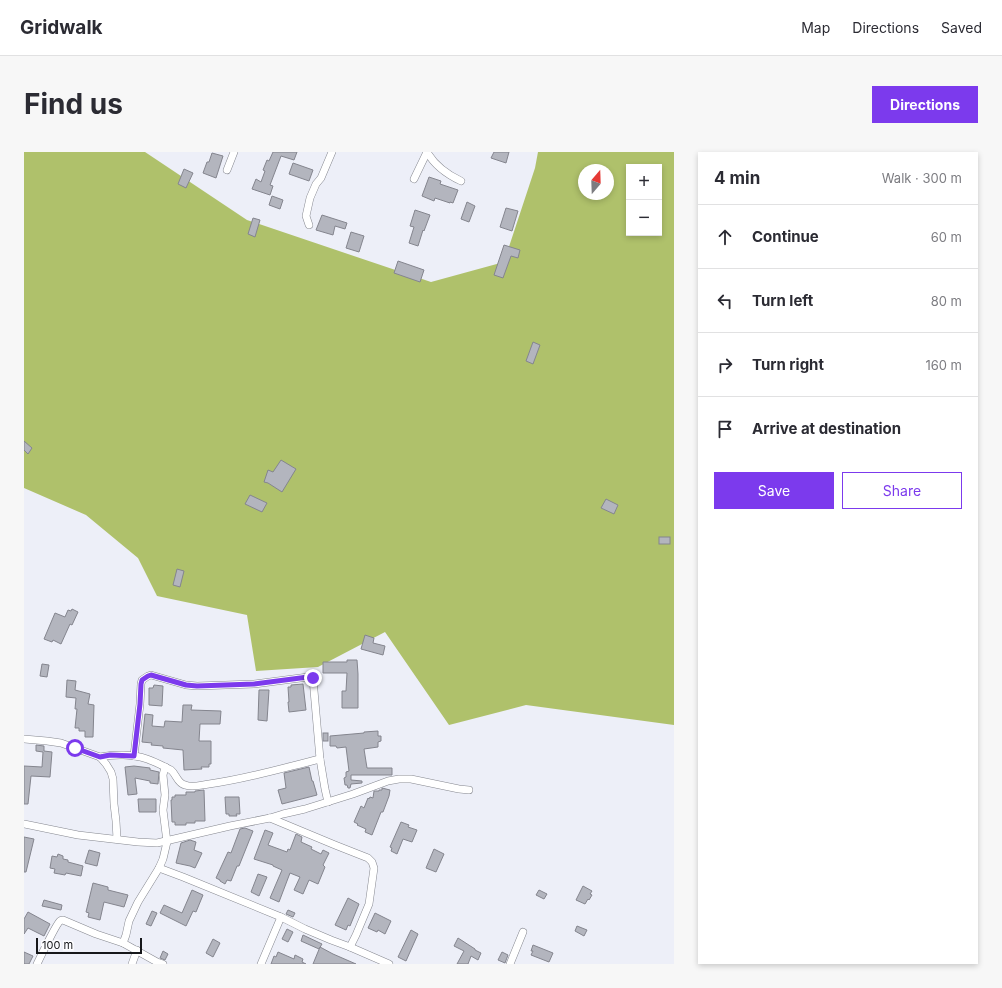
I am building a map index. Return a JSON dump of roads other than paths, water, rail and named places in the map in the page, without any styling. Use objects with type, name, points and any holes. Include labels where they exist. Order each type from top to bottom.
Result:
[{"type":"street","points":[[227,170],[234,152]]},
{"type":"street","points":[[309,225],[306,216],[310,198],[316,184],[321,178],[332,152]]},
{"type":"street","points":[[414,179],[427,152]]},
{"type":"street","points":[[427,152],[440,169],[460,181]]},
{"type":"street","points":[[134,756],[141,684],[142,680],[148,676],[155,676],[186,685],[197,686],[254,684],[308,677],[313,678],[320,759],[328,802]]},
{"type":"street","points":[[24,739],[61,743],[100,757],[111,772],[113,779],[117,840]]},
{"type":"street","points":[[100,757],[110,755],[134,756],[148,759],[174,772],[179,782],[183,785],[194,787],[204,784],[241,779],[320,759]]},
{"type":"street","points":[[123,943],[129,921],[138,902],[163,859],[167,842],[163,810],[165,795],[163,775],[165,767]]},
{"type":"street","points":[[24,824],[78,835],[157,843],[167,842],[305,809],[388,781],[399,779],[411,779],[469,790]]},
{"type":"street","points":[[270,818],[368,858],[372,862],[374,868],[369,904],[350,947]]},
{"type":"street","points":[[159,868],[281,917],[318,935],[390,964]]},
{"type":"street","points":[[260,964],[281,917]]},
{"type":"street","points":[[37,964],[59,921],[63,920],[96,934],[123,943],[163,964]]},
{"type":"street","points":[[510,964],[523,932]]},
{"type":"street","points":[[132,964],[137,950]]}]
